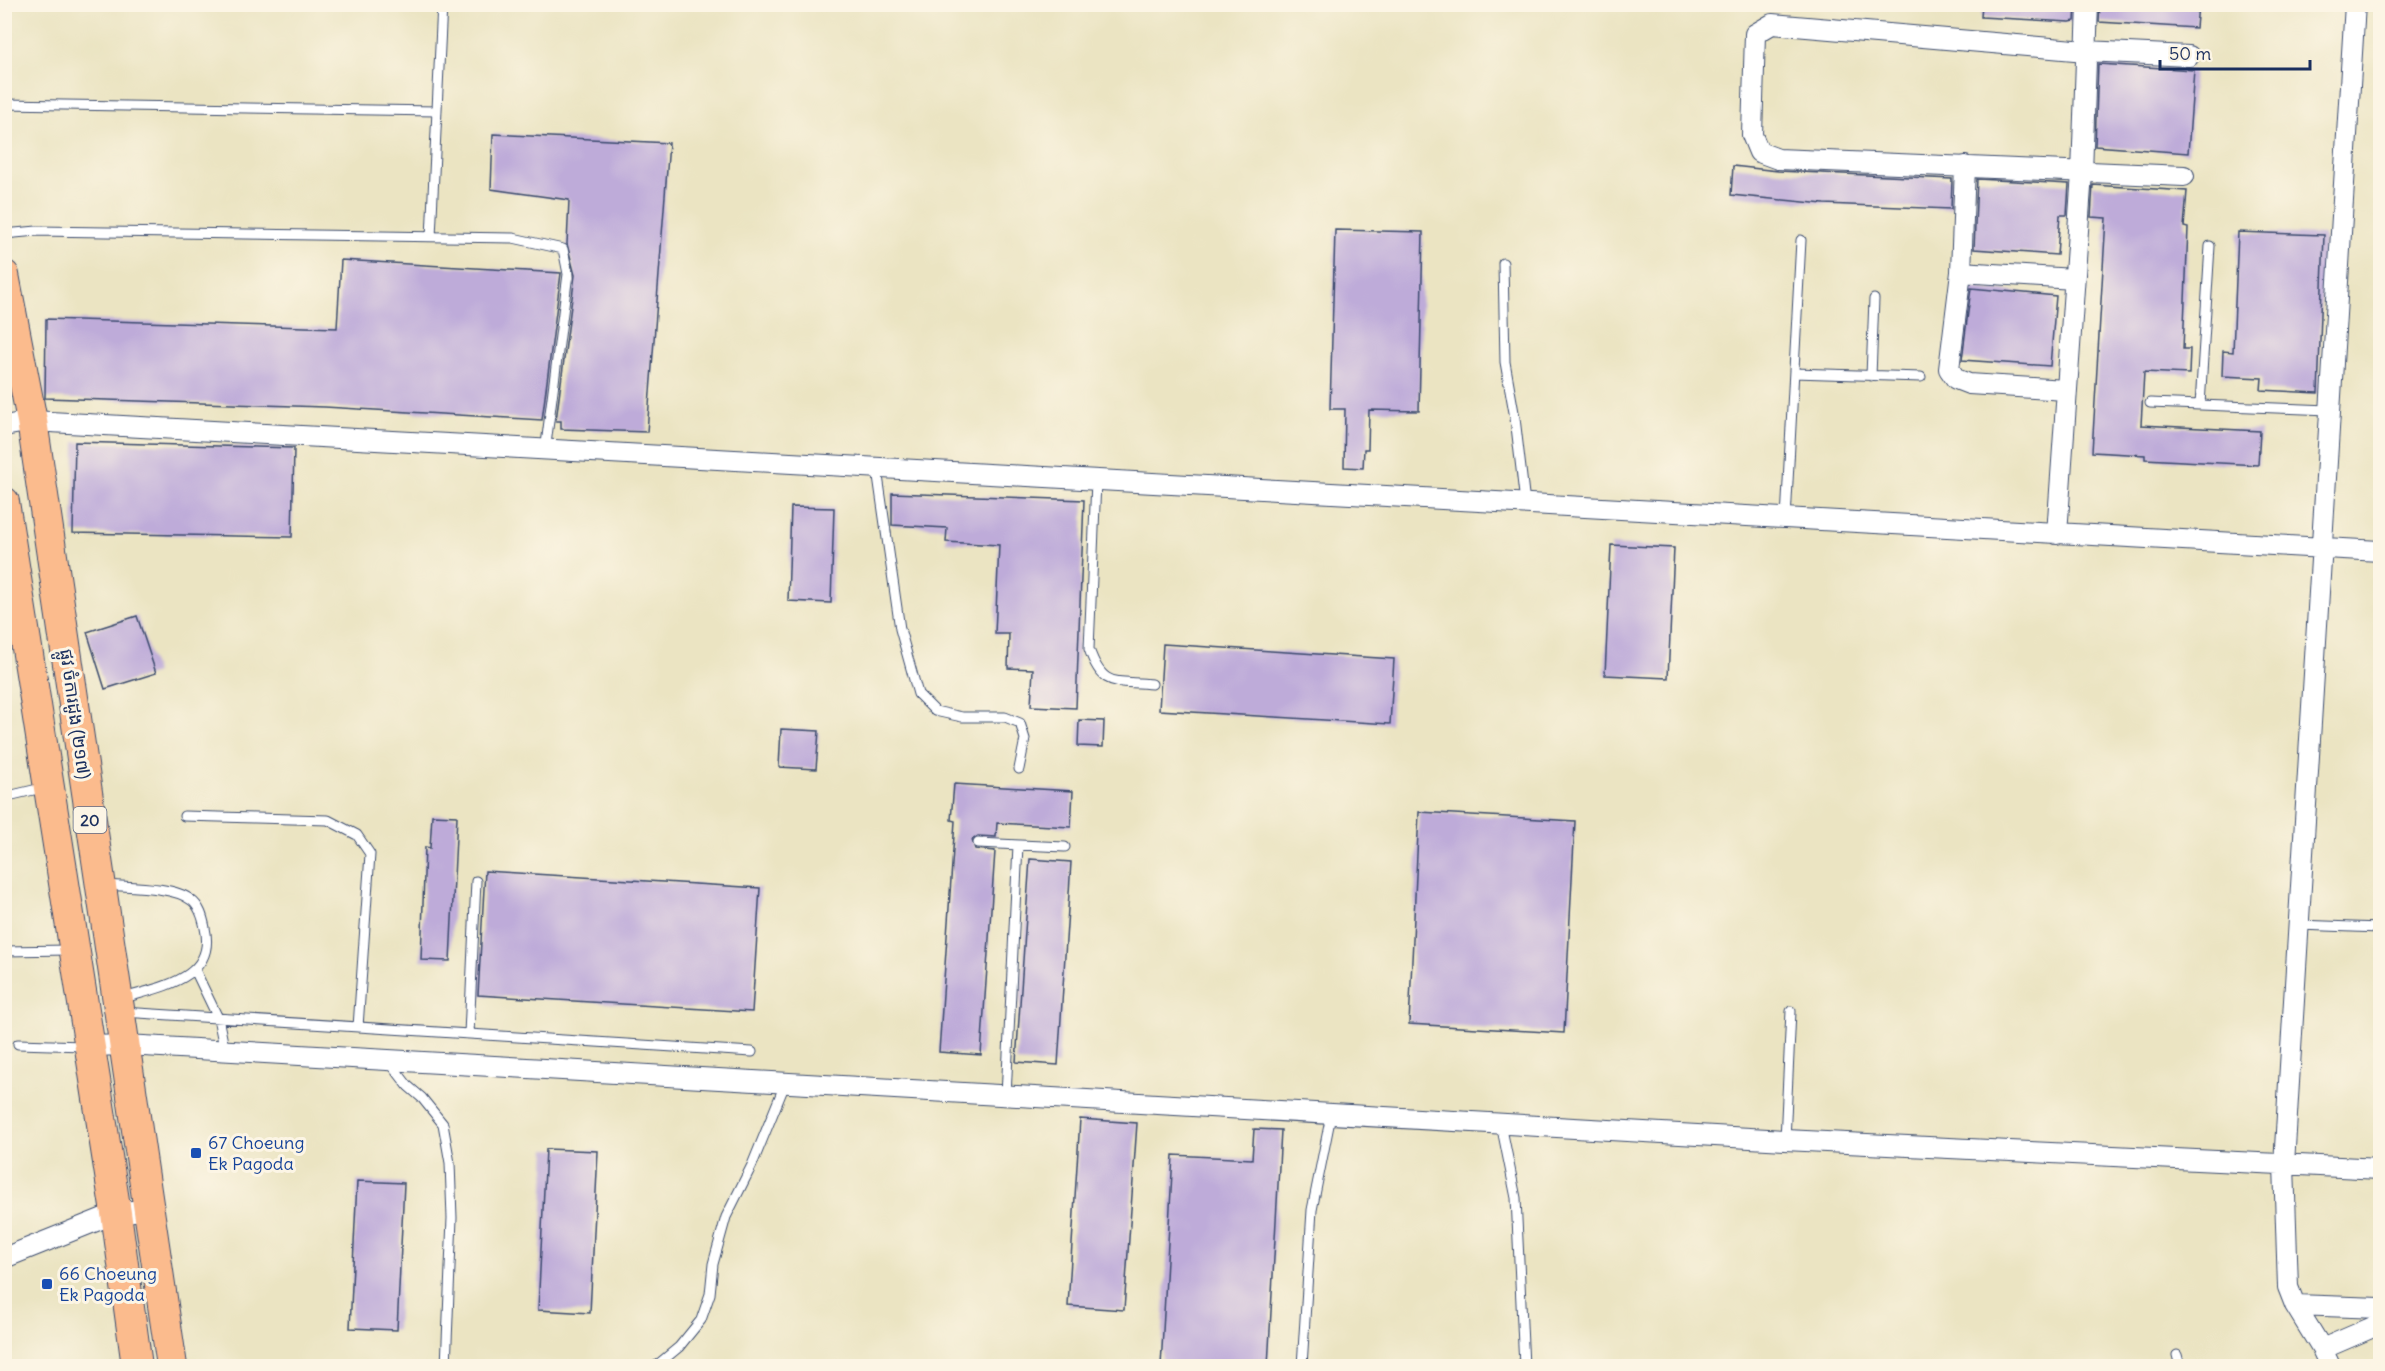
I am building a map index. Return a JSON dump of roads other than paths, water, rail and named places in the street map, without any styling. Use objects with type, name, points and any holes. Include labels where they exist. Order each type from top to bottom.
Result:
[{"type":"main road","name":"ផ្លូវ ចំការដូង (២១៧)","points":[[4,275],[18,424],[120,1006],[172,1366]]},
{"type":"main road","name":"ផ្លូវ ចំការដូង (២១៧)","points":[[4,502],[116,1213],[137,1366]]},
{"type":"street","points":[[2057,534],[2082,173],[2088,4]]},
{"type":"street","points":[[2355,4],[2284,1164],[2288,1287],[2295,1305],[2326,1358],[2380,1324]]},
{"type":"street","points":[[2184,176],[1778,159],[1759,152],[1752,135],[1755,34],[1772,24],[2086,51],[2189,56]]},
{"type":"street","points":[[1965,166],[1961,272],[1949,369],[1956,379],[1969,384],[2066,390]]},
{"type":"street","points":[[1961,272],[2074,279]]},
{"type":"street","points":[[18,424],[1525,503],[2380,551]]},
{"type":"street","points":[[90,1046],[126,1045],[1785,1140],[2380,1169]]},
{"type":"street","points":[[4,1258],[116,1213],[150,1209]]},
{"type":"street","points":[[2295,1305],[2380,1308]]},
{"type":"lane","points":[[431,237],[442,4]]},
{"type":"lane","points":[[4,104],[437,111]]},
{"type":"lane","points":[[4,234],[37,231],[513,238],[563,249],[568,274],[545,452]]},
{"type":"lane","points":[[1786,519],[1801,240]]},
{"type":"lane","points":[[2200,405],[2210,246]]},
{"type":"lane","points":[[1503,263],[1505,362],[1515,418],[1525,503]]},
{"type":"lane","points":[[1871,376],[1874,299]]},
{"type":"lane","points":[[1794,373],[1921,377]]},
{"type":"lane","points":[[2150,403],[2329,410]]},
{"type":"lane","points":[[877,469],[900,629],[918,694],[935,711],[962,717],[1005,717],[1020,723],[1025,739],[1019,769]]},
{"type":"lane","points":[[1096,481],[1089,649],[1096,670],[1107,680],[1152,684]]},
{"type":"lane","points":[[4,797],[49,786]]},
{"type":"lane","points":[[184,816],[327,820],[357,835],[370,854],[358,1027]]},
{"type":"lane","points":[[978,843],[1065,847]]},
{"type":"lane","points":[[1006,1096],[1018,845]]},
{"type":"lane","points":[[469,1034],[476,881]]},
{"type":"lane","points":[[100,885],[170,891],[191,899],[202,915],[208,938],[206,956],[195,970],[120,1006]]},
{"type":"lane","points":[[2298,926],[2380,928]]},
{"type":"lane","points":[[4,951],[75,950]]},
{"type":"lane","points":[[195,970],[218,1018],[225,1052]]},
{"type":"lane","points":[[120,1006],[218,1018],[752,1052]]},
{"type":"lane","points":[[1785,1140],[1791,1011]]},
{"type":"lane","points":[[18,1044],[90,1046]]},
{"type":"lane","points":[[388,1060],[443,1124],[450,1163],[452,1218],[446,1366]]},
{"type":"lane","points":[[656,1366],[679,1347],[701,1320],[710,1294],[712,1264],[726,1217],[752,1165],[785,1084]]},
{"type":"lane","points":[[1302,1366],[1312,1210],[1332,1115]]},
{"type":"lane","points":[[1501,1124],[1516,1198],[1524,1366]]},
{"type":"lane","points":[[2177,1355],[2180,1366]]},
{"type":"place","name":"67 Choeung Ek Pagoda","points":[[196,1153]]},
{"type":"place","name":"66 Choeung Ek Pagoda","points":[[47,1284]]}]
